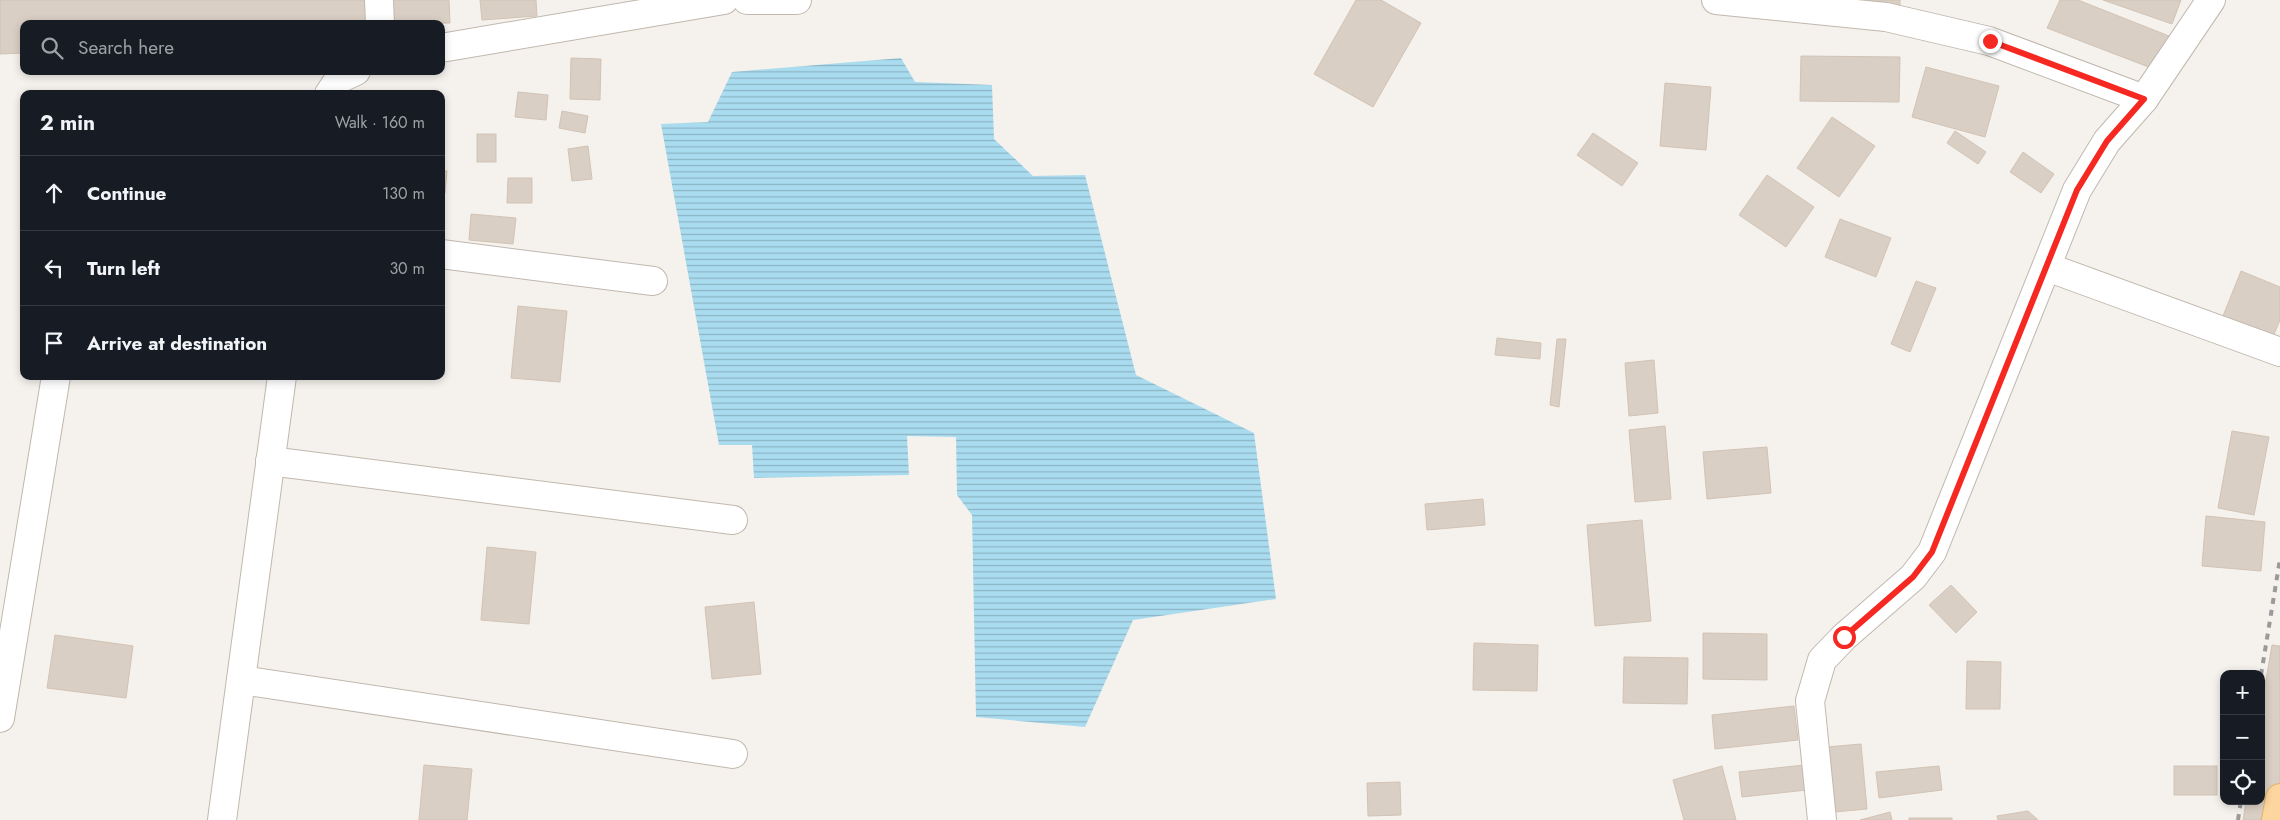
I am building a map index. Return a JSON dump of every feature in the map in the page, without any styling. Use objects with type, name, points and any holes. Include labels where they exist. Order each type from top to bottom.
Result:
[{"type":"main road","points":[[2276,820],[2280,798]]},
{"type":"street","points":[[379,0],[380,20]]},
{"type":"street","points":[[445,47],[724,0]]},
{"type":"street","points":[[747,0],[797,0]]},
{"type":"street","points":[[1716,0],[1886,17],[1990,41],[2144,99]]},
{"type":"street","points":[[1822,820],[1810,701],[1822,660],[1844,637],[1913,577],[1932,552],[2077,190],[2107,141],[2144,99],[2211,0]]},
{"type":"street","points":[[332,90],[339,79],[348,75]]},
{"type":"street","points":[[445,255],[653,281]]},
{"type":"street","points":[[2047,268],[2280,352]]},
{"type":"street","points":[[0,718],[55,380]]},
{"type":"street","points":[[222,820],[281,380]]},
{"type":"street","points":[[270,461],[733,520]]},
{"type":"street","points":[[241,680],[733,754]]},
{"type":"water","points":[[901,58],[915,82],[992,85],[994,139],[1033,176],[1085,175],[1136,375],[1254,433],[1276,599],[1133,620],[1085,727],[976,717],[972,515],[957,495],[956,437],[907,436],[909,475],[754,478],[752,445],[719,445],[661,124],[708,122],[732,72]]},
{"type":"building","points":[[0,0],[367,0],[368,20],[20,20],[20,53],[0,54]]},
{"type":"building","points":[[391,0],[449,0],[450,23],[445,23],[445,20],[393,20]]},
{"type":"building","points":[[480,0],[536,0],[537,16],[482,20]]},
{"type":"building","points":[[1356,0],[1381,0],[1421,23],[1373,107],[1314,74]]},
{"type":"building","points":[[1837,0],[1900,0],[1900,8]]},
{"type":"building","points":[[2060,0],[2078,0],[2174,38],[2159,71],[2047,28]]},
{"type":"building","points":[[2103,0],[2181,0],[2172,24]]},
{"type":"building","points":[[1801,56],[1900,57],[1899,102],[1800,101]]},
{"type":"building","points":[[571,58],[601,59],[600,100],[570,99]]},
{"type":"building","points":[[1926,67],[1999,86],[1985,137],[1912,117]]},
{"type":"building","points":[[1665,83],[1711,87],[1706,150],[1660,146]]},
{"type":"building","points":[[518,92],[548,95],[546,120],[515,117]]},
{"type":"building","points":[[562,111],[588,116],[585,133],[559,128]]},
{"type":"building","points":[[1832,117],[1875,146],[1839,197],[1797,168]]},
{"type":"building","points":[[1955,131],[1986,152],[1978,164],[1947,143]]},
{"type":"building","points":[[1593,133],[1638,163],[1622,186],[1577,155]]},
{"type":"building","points":[[477,134],[496,134],[496,162],[477,162]]},
{"type":"building","points":[[588,146],[592,179],[572,181],[568,149]]},
{"type":"building","points":[[2023,152],[2054,174],[2041,193],[2010,172]]},
{"type":"building","points":[[445,171],[447,171],[445,193]]},
{"type":"building","points":[[1767,175],[1814,207],[1786,247],[1739,215]]},
{"type":"building","points":[[508,178],[532,178],[532,203],[507,203]]},
{"type":"building","points":[[471,214],[516,218],[513,244],[469,240]]},
{"type":"building","points":[[1840,219],[1891,238],[1876,277],[1825,257]]},
{"type":"building","points":[[2241,271],[2280,287],[2280,320],[2267,351],[2217,331]]},
{"type":"building","points":[[1916,281],[1936,288],[1910,352],[1891,344]]},
{"type":"building","points":[[518,306],[567,311],[560,382],[511,378]]},
{"type":"building","points":[[1497,338],[1541,343],[1540,359],[1495,355]]},
{"type":"building","points":[[1557,339],[1566,339],[1559,407],[1550,405]]},
{"type":"building","points":[[1654,360],[1658,413],[1629,416],[1625,363]]},
{"type":"building","points":[[1665,426],[1671,499],[1635,502],[1629,430]]},
{"type":"building","points":[[2232,431],[2269,437],[2254,515],[2218,508]]},
{"type":"building","points":[[1767,447],[1771,493],[1707,499],[1703,452]]},
{"type":"building","points":[[1483,499],[1485,525],[1427,530],[1425,504]]},
{"type":"building","points":[[2206,516],[2265,522],[2261,571],[2202,566]]},
{"type":"building","points":[[1642,520],[1651,621],[1595,626],[1587,525]]},
{"type":"building","points":[[487,547],[536,552],[529,624],[481,620]]},
{"type":"building","points":[[1951,585],[1977,612],[1956,633],[1929,605]]},
{"type":"building","points":[[754,602],[761,674],[712,679],[705,607]]},
{"type":"building","points":[[1703,633],[1767,634],[1767,680],[1703,679]]},
{"type":"building","points":[[55,635],[133,646],[126,698],[47,688]]},
{"type":"building","points":[[1474,643],[1538,645],[1537,691],[1473,690]]},
{"type":"building","points":[[2272,645],[2280,646],[2280,820],[2243,820],[2245,805],[2265,805],[2265,686]]},
{"type":"building","points":[[1624,657],[1688,658],[1687,704],[1623,703]]},
{"type":"building","points":[[1967,661],[2001,662],[2000,709],[1966,709]]},
{"type":"building","points":[[1794,706],[1798,740],[1715,749],[1712,715]]},
{"type":"building","points":[[1861,744],[1867,809],[1834,812],[1827,747]]},
{"type":"building","points":[[424,765],[472,769],[467,820],[419,820]]},
{"type":"building","points":[[1804,765],[1807,790],[1742,797],[1739,772]]},
{"type":"building","points":[[1722,766],[1736,820],[1684,820],[1673,780]]},
{"type":"building","points":[[1939,766],[1942,790],[1879,798],[1876,772]]},
{"type":"building","points":[[2174,766],[2217,766],[2217,795],[2174,795]]},
{"type":"building","points":[[1400,782],[1401,815],[1368,816],[1367,783]]},
{"type":"building","points":[[2028,811],[2038,820],[1998,820],[1997,816]]},
{"type":"building","points":[[1890,812],[1892,820],[1860,820]]},
{"type":"building","points":[[1909,818],[1952,818],[1952,820],[1909,820]]},
{"type":"railway","points":[[2262,670],[2280,559]]},
{"type":"railway","points":[[2238,820],[2240,805]]},
{"type":"route","points":[[1844,637],[1913,577],[1932,552],[2077,190],[2107,141],[2144,99],[1990,41]]}]
